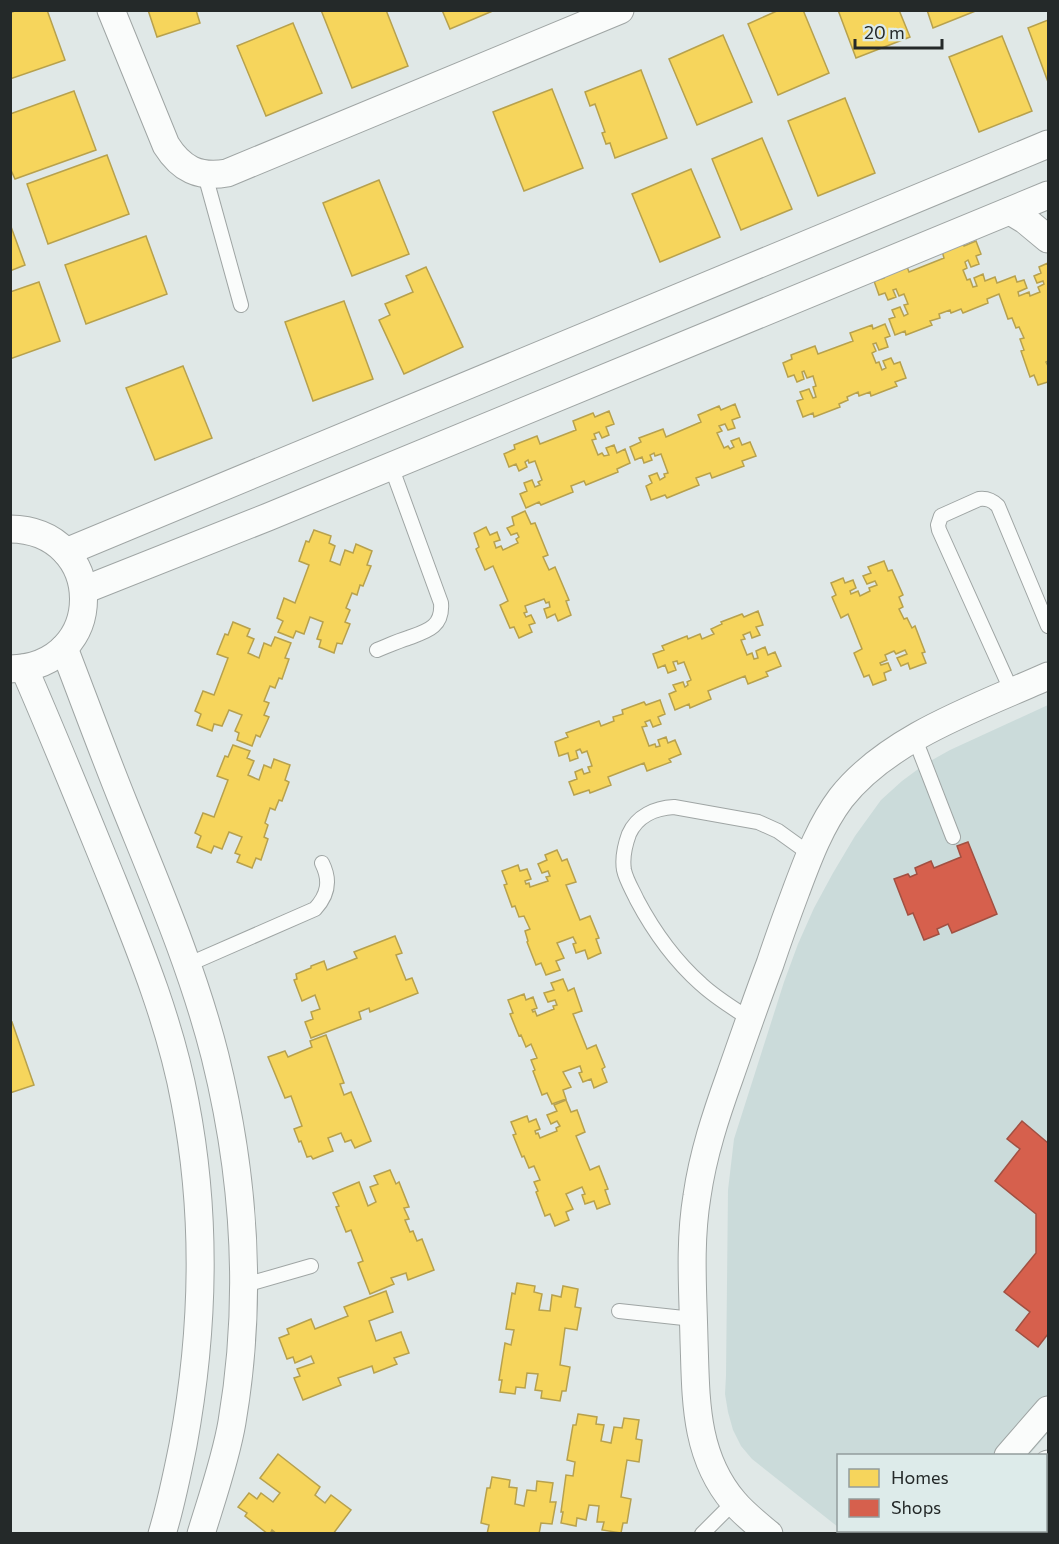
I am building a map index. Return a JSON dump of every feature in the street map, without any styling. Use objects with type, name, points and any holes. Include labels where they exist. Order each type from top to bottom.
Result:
[{"type":"street","points":[[111,10],[166,145],[182,165],[205,175],[227,173],[620,10]]},
{"type":"street","points":[[66,552],[1048,144]]},
{"type":"street","points":[[84,590],[1048,195]]},
{"type":"street","points":[[1010,211],[1048,239]]},
{"type":"street","points":[[10,529],[40,533],[54,541],[75,564],[80,576],[84,590],[83,611],[76,631],[64,648],[46,662],[17,669],[66,766],[135,938],[174,1053],[193,1148],[199,1196],[201,1292],[189,1413],[162,1533]]},
{"type":"street","points":[[64,648],[173,923],[214,1054],[233,1146],[240,1192],[245,1285],[242,1355],[232,1425],[201,1533]]},
{"type":"street","points":[[769,1533],[734,1502],[723,1486],[708,1457],[699,1426],[693,1318],[692,1233],[704,1159],[714,1123],[810,854],[823,825],[841,798],[887,755],[946,721],[1048,676]]},
{"type":"street","points":[[1009,1454],[1048,1410]]},
{"type":"lane","points":[[205,175],[242,305]]},
{"type":"lane","points":[[377,650],[432,628],[442,610],[391,466]]},
{"type":"lane","points":[[1012,692],[939,530],[941,516],[979,499],[986,498],[998,506],[1048,626]]},
{"type":"lane","points":[[915,739],[953,837]]},
{"type":"lane","points":[[750,1018],[701,985],[662,941],[646,916],[624,870],[624,850],[630,831],[644,816],[653,811],[674,807],[768,825],[810,854]]},
{"type":"lane","points":[[187,965],[315,909],[325,896],[328,887],[326,871],[322,863]]},
{"type":"lane","points":[[245,1285],[311,1266]]},
{"type":"lane","points":[[618,1311],[693,1318]]},
{"type":"lane","points":[[702,1533],[734,1502]]},
{"type":"shaded area","points":[[1048,705],[1048,1433],[1030,1454],[837,1454],[837,1526],[752,1459],[741,1446],[728,1412],[725,1394],[728,1190],[734,1139],[798,944],[833,873],[855,836],[881,800],[925,764],[950,750]]},
{"type":"building: Homes","points":[[17,10],[47,10],[65,60],[10,79],[10,13]]},
{"type":"building: Homes","points":[[148,10],[196,10],[200,23],[157,37]]},
{"type":"building: Homes","points":[[321,10],[386,10],[408,66],[352,88]]},
{"type":"building: Homes","points":[[442,10],[495,10],[450,29]]},
{"type":"building: Homes","points":[[779,10],[803,10],[829,73],[778,95],[748,24]]},
{"type":"building: Homes","points":[[838,10],[899,10],[910,37],[856,58]]},
{"type":"building: Homes","points":[[927,10],[978,10],[933,28]]},
{"type":"building: Homes","points":[[1048,20],[1048,82],[1028,28]]},
{"type":"building: Homes","points":[[293,23],[322,93],[266,116],[237,46]]},
{"type":"building: Homes","points":[[723,35],[752,102],[697,125],[669,59]]},
{"type":"building: Homes","points":[[1002,36],[1032,111],[979,132],[949,57]]},
{"type":"building: Homes","points":[[641,70],[667,138],[615,158],[610,143],[606,144],[602,133],[605,132],[595,104],[590,106],[585,92]]},
{"type":"building: Homes","points":[[552,89],[583,168],[524,191],[493,112]]},
{"type":"building: Homes","points":[[74,91],[96,150],[15,179],[10,168],[10,114]]},
{"type":"building: Homes","points":[[845,98],[875,173],[818,196],[788,121]]},
{"type":"building: Homes","points":[[762,138],[792,209],[741,230],[712,159]]},
{"type":"building: Homes","points":[[107,155],[129,214],[48,244],[27,184]]},
{"type":"building: Homes","points":[[691,169],[720,237],[660,262],[632,194]]},
{"type":"building: Homes","points":[[379,180],[409,254],[352,276],[323,203]]},
{"type":"building: Homes","points":[[10,224],[25,265],[10,271]]},
{"type":"building: Homes","points":[[146,236],[167,294],[86,324],[65,265]]},
{"type":"building: Homes","points":[[976,241],[981,254],[976,256],[979,264],[971,267],[968,260],[965,262],[967,268],[963,270],[973,287],[977,286],[974,278],[983,274],[985,281],[995,277],[997,283],[1015,276],[1017,282],[1024,280],[1027,288],[1018,292],[1019,296],[1029,292],[1030,296],[1040,292],[1038,287],[1044,284],[1043,281],[1037,283],[1034,276],[1041,273],[1039,267],[1048,263],[1048,361],[1046,362],[1048,382],[1038,385],[1034,375],[1030,377],[1021,351],[1024,350],[1020,339],[1024,338],[1012,318],[1008,319],[999,294],[987,299],[988,303],[963,313],[961,309],[951,313],[950,310],[939,314],[940,318],[930,321],[932,325],[906,335],[905,331],[895,335],[889,319],[895,317],[892,310],[900,307],[904,316],[908,314],[904,305],[908,304],[904,294],[899,296],[896,289],[893,290],[896,297],[888,300],[885,293],[879,295],[874,281],[884,278],[882,273],[906,264],[909,272],[944,258],[942,251],[962,242],[964,246]]},
{"type":"building: Homes","points":[[426,267],[463,347],[404,374],[379,320],[390,315],[385,304],[413,292],[406,276]]},
{"type":"building: Homes","points":[[39,282],[60,341],[10,359],[10,292]]},
{"type":"building: Homes","points":[[344,301],[373,379],[313,401],[285,322]]},
{"type":"building: Homes","points":[[885,324],[890,336],[885,338],[888,347],[879,350],[876,343],[873,344],[876,351],[872,353],[882,370],[886,368],[883,361],[891,358],[894,364],[900,362],[906,378],[895,382],[897,386],[871,396],[870,392],[859,396],[858,392],[847,397],[848,400],[839,404],[840,407],[814,417],[813,413],[803,417],[797,401],[803,399],[800,392],[809,389],[813,398],[816,397],[813,376],[807,378],[804,371],[802,372],[804,379],[797,382],[794,375],[788,377],[783,363],[792,359],[791,355],[815,346],[818,354],[853,341],[850,333],[872,325],[873,329]]},
{"type":"building: Homes","points":[[183,366],[212,438],[155,460],[126,388]]},
{"type":"building: Homes","points":[[735,404],[740,417],[732,420],[735,428],[728,430],[725,424],[719,426],[722,431],[717,433],[724,448],[734,447],[731,441],[739,438],[742,445],[750,442],[756,456],[742,461],[744,466],[712,478],[710,473],[696,478],[699,485],[667,498],[665,495],[651,500],[646,486],[652,483],[649,476],[657,473],[660,480],[665,477],[664,474],[668,473],[661,454],[650,455],[652,460],[644,463],[642,457],[635,460],[630,447],[641,442],[639,438],[663,429],[666,437],[701,422],[698,415],[719,406],[721,410]]},
{"type":"building: Homes","points":[[609,411],[614,424],[606,427],[609,435],[602,438],[599,432],[594,434],[596,439],[592,440],[598,455],[602,453],[604,456],[609,455],[606,448],[614,445],[617,453],[625,449],[630,463],[617,469],[618,472],[586,485],[584,481],[571,486],[573,492],[541,505],[539,502],[526,508],[520,494],[527,491],[524,483],[532,480],[535,487],[540,485],[538,482],[542,480],[535,461],[529,463],[528,460],[525,462],[527,467],[519,471],[516,464],[509,467],[504,454],[515,449],[514,445],[537,436],[540,444],[576,430],[573,421],[593,413],[595,417]]},
{"type":"building: Homes","points":[[525,511],[531,524],[535,523],[548,555],[543,557],[549,570],[555,567],[569,600],[566,601],[571,615],[558,621],[555,614],[547,618],[544,609],[550,607],[549,602],[546,603],[544,599],[525,606],[526,617],[531,615],[535,623],[529,625],[532,632],[519,638],[514,627],[510,628],[500,605],[508,601],[493,566],[485,570],[476,549],[479,547],[474,533],[486,527],[490,535],[497,532],[500,540],[494,542],[496,548],[501,546],[503,550],[518,543],[517,533],[511,535],[507,528],[514,525],[512,517]]},
{"type":"building: Homes","points":[[314,530],[331,536],[329,543],[335,546],[330,561],[340,565],[345,550],[353,553],[356,544],[372,551],[367,565],[371,566],[363,586],[360,585],[357,595],[352,593],[346,608],[350,610],[345,622],[350,624],[342,644],[337,643],[334,653],[319,647],[321,640],[317,639],[323,622],[310,617],[304,634],[296,631],[293,638],[278,632],[283,621],[277,618],[284,598],[295,603],[309,565],[299,561],[306,541],[309,542]]},
{"type":"building: Homes","points":[[884,561],[888,571],[892,570],[903,595],[899,597],[903,607],[899,609],[912,628],[915,626],[925,652],[922,653],[926,663],[910,669],[908,663],[901,666],[897,658],[907,654],[905,650],[896,654],[894,651],[885,655],[887,660],[880,663],[881,665],[888,663],[891,670],[884,673],[886,680],[873,685],[869,675],[864,677],[854,653],[862,649],[848,614],[841,618],[832,597],[836,595],[831,583],[843,578],[845,583],[853,580],[856,588],[850,591],[851,594],[858,591],[860,596],[870,591],[869,588],[877,585],[875,581],[867,584],[863,576],[871,573],[868,567]]},
{"type":"building: Homes","points":[[758,611],[763,625],[756,627],[760,635],[752,638],[750,632],[743,635],[745,639],[741,640],[747,655],[752,653],[754,659],[758,658],[756,651],[765,647],[768,655],[775,652],[781,666],[766,672],[768,676],[748,684],[745,676],[708,691],[711,699],[690,708],[689,704],[675,710],[669,694],[676,691],[673,685],[683,682],[685,687],[691,680],[684,662],[678,664],[677,661],[673,662],[676,670],[668,673],[665,665],[658,668],[653,654],[664,650],[662,646],[687,636],[688,639],[700,634],[702,639],[714,634],[711,629],[722,624],[721,622]]},
{"type":"building: Homes","points":[[233,622],[250,629],[247,636],[254,639],[248,653],[259,658],[264,643],[271,646],[275,637],[291,643],[285,658],[289,659],[282,679],[279,678],[275,688],[270,686],[264,701],[269,703],[264,715],[269,717],[260,737],[256,735],[252,746],[237,740],[239,733],[235,731],[242,715],[229,710],[222,726],[214,724],[212,731],[197,725],[201,714],[195,711],[203,691],[214,695],[228,658],[217,654]]},
{"type":"building: Homes","points":[[660,700],[665,714],[658,717],[661,724],[653,727],[650,720],[645,722],[647,726],[642,727],[649,746],[655,744],[656,747],[660,746],[658,740],[666,737],[668,743],[675,740],[681,754],[669,759],[671,762],[647,771],[644,763],[608,777],[611,785],[590,793],[589,790],[574,795],[569,782],[577,779],[575,772],[582,769],[584,774],[590,772],[588,767],[592,766],[587,751],[582,753],[580,749],[576,751],[578,758],[570,761],[568,753],[559,756],[555,742],[568,737],[566,733],[599,721],[601,726],[614,721],[613,717],[623,714],[622,710],[644,702],[646,705]]},
{"type":"building: Homes","points":[[233,745],[250,751],[247,758],[254,761],[248,775],[259,780],[264,765],[271,768],[274,759],[290,765],[285,780],[289,782],[282,801],[279,800],[275,810],[270,808],[265,823],[268,825],[264,837],[268,839],[261,860],[256,858],[252,868],[237,862],[240,855],[235,853],[242,837],[229,832],[222,849],[214,846],[211,853],[197,847],[201,836],[195,833],[203,813],[214,817],[228,780],[217,776],[225,756],[228,757]]},
{"type":"building: Homes","points":[[557,850],[562,861],[567,859],[576,882],[566,885],[580,920],[590,916],[599,938],[596,939],[601,953],[588,959],[585,950],[576,953],[573,944],[576,943],[573,937],[557,943],[564,958],[556,961],[560,970],[546,975],[541,963],[536,965],[525,931],[530,929],[524,916],[519,917],[515,906],[512,907],[504,885],[507,884],[502,871],[518,865],[520,871],[527,869],[531,879],[525,881],[530,887],[548,881],[546,877],[550,876],[548,871],[542,873],[538,864],[547,860],[545,855]]},
{"type":"building: Homes","points":[[395,936],[402,953],[396,955],[406,980],[412,978],[418,993],[370,1012],[369,1008],[359,1012],[361,1019],[311,1038],[305,1022],[313,1019],[311,1012],[320,1009],[315,995],[302,1001],[294,980],[297,979],[296,974],[324,961],[327,970],[357,958],[354,952]]},
{"type":"building: Homes","points":[[563,979],[568,991],[574,988],[582,1011],[573,1014],[587,1049],[596,1045],[605,1067],[602,1069],[607,1082],[594,1088],[591,1079],[583,1082],[579,1073],[582,1072],[580,1066],[563,1072],[571,1087],[563,1090],[566,1099],[552,1104],[547,1093],[542,1095],[531,1060],[537,1058],[531,1044],[526,1047],[521,1035],[519,1036],[510,1014],[513,1013],[508,1000],[524,994],[526,1000],[533,997],[537,1008],[532,1010],[537,1016],[554,1009],[553,1006],[557,1005],[555,1000],[548,1002],[544,993],[554,990],[551,983]]},
{"type":"building: Homes","points":[[12,1022],[34,1085],[10,1093],[10,1023]]},
{"type":"building: Homes","points":[[326,1035],[344,1083],[340,1084],[344,1095],[351,1092],[371,1141],[355,1148],[351,1140],[345,1142],[341,1133],[328,1138],[333,1151],[313,1159],[311,1156],[307,1157],[301,1141],[299,1142],[294,1129],[302,1126],[291,1096],[285,1098],[268,1057],[285,1051],[288,1057],[312,1047],[310,1041]]},
{"type":"building: Homes","points":[[566,1100],[571,1112],[577,1110],[585,1132],[576,1136],[590,1170],[599,1166],[608,1189],[605,1190],[610,1204],[597,1209],[594,1201],[585,1204],[582,1187],[566,1194],[573,1209],[566,1212],[569,1220],[555,1226],[550,1214],[545,1216],[534,1182],[540,1180],[534,1166],[529,1168],[524,1156],[522,1157],[513,1135],[516,1134],[511,1122],[527,1116],[529,1122],[536,1119],[540,1129],[535,1131],[540,1138],[557,1131],[556,1128],[560,1126],[557,1121],[551,1124],[547,1115],[557,1111],[554,1105]]},
{"type":"building: Homes","points":[[390,1170],[396,1184],[399,1182],[409,1207],[404,1208],[409,1219],[405,1220],[410,1232],[413,1231],[417,1241],[422,1239],[434,1270],[408,1280],[406,1273],[391,1278],[394,1284],[370,1294],[358,1263],[363,1261],[351,1230],[346,1232],[333,1193],[359,1182],[368,1206],[376,1202],[370,1187],[378,1184],[374,1176]]},
{"type":"building: Homes","points":[[517,1283],[535,1286],[534,1292],[542,1294],[539,1310],[550,1311],[552,1295],[561,1297],[563,1286],[578,1289],[575,1307],[581,1308],[577,1330],[565,1328],[560,1365],[570,1367],[566,1391],[562,1391],[560,1401],[541,1398],[542,1391],[535,1390],[538,1374],[527,1373],[525,1388],[516,1387],[515,1394],[500,1392],[502,1380],[499,1380],[505,1343],[511,1345],[514,1330],[506,1329],[512,1293],[515,1294]]},
{"type":"building: Homes","points":[[386,1291],[393,1312],[369,1321],[376,1341],[401,1332],[409,1353],[394,1358],[397,1364],[374,1373],[372,1366],[338,1378],[341,1385],[303,1400],[294,1378],[300,1376],[297,1369],[314,1363],[311,1356],[295,1363],[293,1357],[287,1359],[279,1338],[289,1334],[287,1329],[311,1319],[315,1329],[348,1316],[344,1307]]},
{"type":"building: Homes","points":[[578,1414],[597,1417],[596,1424],[604,1425],[601,1441],[611,1443],[614,1427],[622,1428],[624,1418],[639,1420],[636,1439],[642,1440],[639,1462],[627,1460],[621,1497],[631,1499],[627,1523],[623,1523],[621,1533],[602,1530],[604,1522],[597,1522],[599,1506],[589,1505],[586,1520],[577,1518],[576,1526],[561,1523],[566,1475],[573,1476],[575,1462],[567,1460],[573,1425],[576,1425]]},
{"type":"building: Homes","points":[[278,1454],[320,1487],[315,1495],[325,1503],[331,1495],[351,1510],[333,1534],[277,1534],[272,1530],[268,1534],[245,1516],[247,1513],[238,1507],[249,1493],[257,1499],[261,1493],[273,1502],[280,1493],[260,1478]]},
{"type":"building: Homes","points":[[492,1477],[510,1480],[509,1487],[517,1488],[515,1504],[524,1506],[527,1490],[536,1491],[537,1481],[553,1483],[550,1502],[556,1502],[552,1524],[541,1523],[539,1534],[487,1534],[489,1525],[481,1523],[487,1488],[490,1488]]},
{"type":"building: Shops","points":[[968,842],[997,914],[952,933],[948,924],[937,929],[939,934],[924,940],[913,913],[908,915],[894,879],[908,874],[910,877],[917,874],[915,868],[931,861],[934,868],[961,857],[957,846]]},
{"type":"building: Shops","points":[[1022,1121],[1048,1143],[1048,1334],[1038,1347],[1016,1330],[1030,1312],[1004,1292],[1036,1253],[1036,1214],[995,1181],[1020,1149],[1007,1139]]}]
